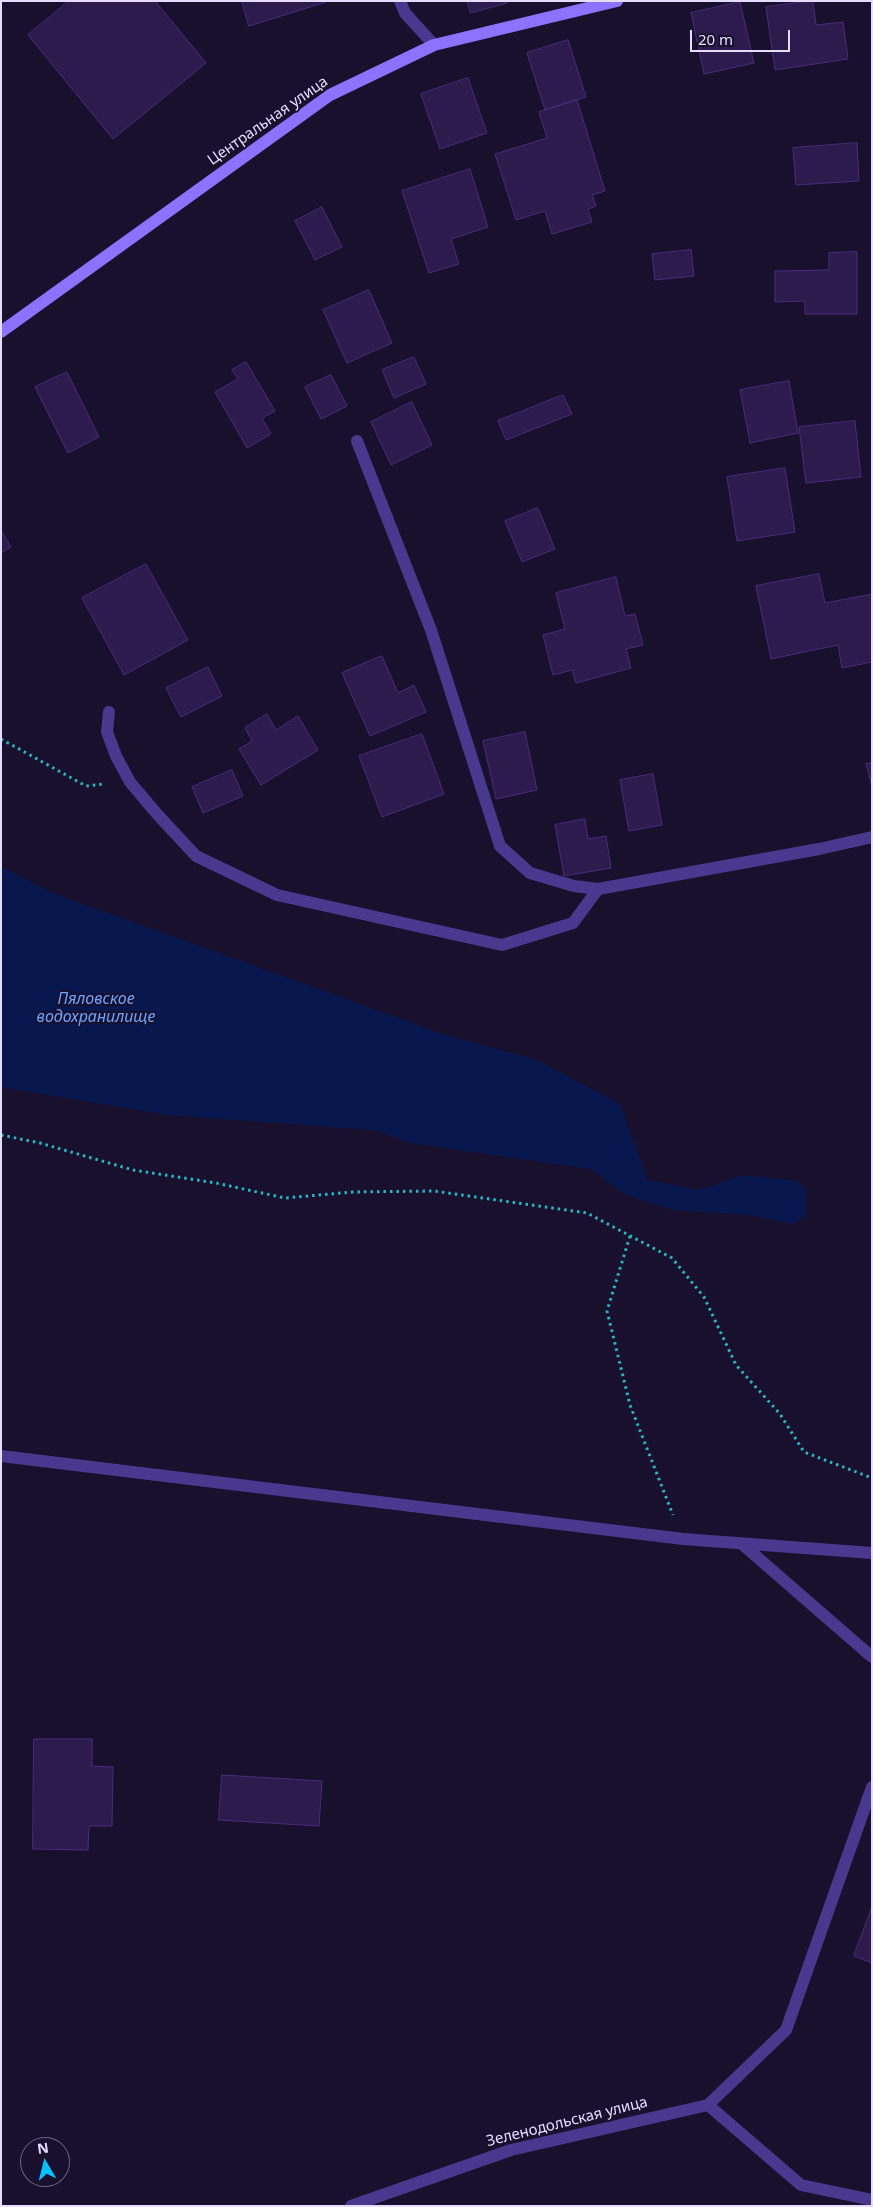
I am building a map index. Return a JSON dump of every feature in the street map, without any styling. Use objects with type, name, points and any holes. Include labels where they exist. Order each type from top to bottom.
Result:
[{"type":"street","name":"Центральная улица","points":[[1,332],[330,95],[434,45],[617,1]]},
{"type":"lane","points":[[400,1],[405,13],[434,45]]},
{"type":"lane","points":[[357,441],[431,630],[500,846],[530,872],[574,886],[598,889],[819,849],[872,837]]},
{"type":"lane","points":[[109,712],[107,732],[116,756],[130,782],[196,856],[278,894],[502,945],[573,923],[598,889]]},
{"type":"lane","points":[[1,1456],[682,1539],[872,1553]]},
{"type":"lane","points":[[742,1544],[872,1657]]},
{"type":"lane","points":[[872,1787],[786,2030],[708,2105],[801,2184],[872,2200]]},
{"type":"lane","name":"Зеленодольская улица","points":[[351,2206],[511,2150],[708,2105]]},
{"type":"path","points":[[1,739],[86,786],[130,782]]},
{"type":"path","points":[[1,1136],[40,1143],[133,1170],[216,1183],[285,1198],[353,1192],[434,1191],[586,1213],[672,1258],[704,1298],[736,1365],[780,1414],[804,1452],[872,1478]]},
{"type":"path","points":[[630,1236],[607,1311],[630,1406],[682,1539]]},
{"type":"water","name":"Пяловское водохранилище","points":[[1,866],[50,892],[443,1034],[537,1060],[620,1104],[648,1180],[700,1190],[743,1175],[798,1181],[807,1190],[805,1217],[792,1224],[750,1215],[672,1210],[626,1195],[591,1169],[411,1143],[374,1130],[169,1115],[1,1087]]},
{"type":"building","points":[[69,1],[155,1],[206,63],[113,139],[28,35]]},
{"type":"building","points":[[242,1],[325,1],[326,2],[249,26]]},
{"type":"building","points":[[467,1],[506,1],[507,3],[471,13]]},
{"type":"building","points":[[813,1],[816,25],[843,22],[848,59],[775,70],[766,7]]},
{"type":"building","points":[[740,2],[754,63],[704,74],[691,13]]},
{"type":"building","points":[[568,40],[586,97],[545,110],[527,53]]},
{"type":"building","points":[[468,78],[487,133],[440,149],[421,94]]},
{"type":"building","points":[[577,100],[605,191],[592,195],[596,206],[588,209],[592,222],[552,234],[545,211],[516,220],[495,154],[547,138],[539,112]]},
{"type":"building","points":[[857,143],[859,181],[796,185],[793,148]]},
{"type":"building","points":[[470,169],[488,227],[451,239],[459,264],[429,273],[402,191]]},
{"type":"building","points":[[322,207],[342,247],[315,260],[295,221]]},
{"type":"building","points":[[691,250],[694,276],[655,280],[652,254]]},
{"type":"building","points":[[857,252],[857,314],[805,314],[805,301],[775,302],[775,271],[829,270],[829,253]]},
{"type":"building","points":[[369,290],[392,343],[347,363],[323,310]]},
{"type":"building","points":[[414,357],[426,384],[394,398],[382,370]]},
{"type":"building","points":[[246,362],[275,411],[262,418],[271,434],[247,448],[215,392],[238,379],[232,370]]},
{"type":"building","points":[[67,372],[99,437],[68,453],[35,387]]},
{"type":"building","points":[[331,375],[347,406],[321,419],[305,387]]},
{"type":"building","points":[[789,381],[798,433],[750,443],[740,390]]},
{"type":"building","points":[[563,395],[572,414],[506,440],[498,421]]},
{"type":"building","points":[[412,402],[432,445],[391,465],[371,422]]},
{"type":"building","points":[[855,421],[861,477],[806,483],[799,427]]},
{"type":"building","points":[[785,468],[795,532],[737,541],[727,477]]},
{"type":"building","points":[[538,508],[555,549],[522,562],[505,521]]},
{"type":"building","points":[[1,530],[11,547],[1,553]]},
{"type":"building","points":[[146,564],[188,640],[124,675],[82,598]]},
{"type":"building","points":[[819,574],[825,603],[872,594],[872,662],[842,668],[838,645],[771,659],[756,586]]},
{"type":"building","points":[[616,577],[625,616],[635,614],[643,645],[626,649],[631,668],[576,683],[572,670],[553,675],[543,635],[565,629],[556,593]]},
{"type":"building","points":[[382,656],[398,693],[414,685],[426,712],[370,736],[342,673]]},
{"type":"building","points":[[208,667],[222,696],[181,717],[166,688]]},
{"type":"building","points":[[267,714],[276,730],[298,716],[318,750],[261,785],[239,749],[252,741],[245,728]]},
{"type":"building","points":[[525,732],[537,790],[496,799],[483,741]]},
{"type":"building","points":[[422,734],[444,794],[382,817],[359,756]]},
{"type":"building","points":[[872,763],[872,786],[866,764]]},
{"type":"building","points":[[232,770],[243,796],[203,813],[192,787]]},
{"type":"building","points":[[653,774],[662,825],[629,831],[620,780]]},
{"type":"building","points":[[585,819],[588,839],[606,836],[611,868],[564,876],[555,825]]},
{"type":"building","points":[[34,1739],[92,1739],[92,1766],[113,1767],[112,1826],[89,1826],[88,1850],[33,1849]]},
{"type":"building","points":[[222,1775],[322,1781],[319,1826],[219,1820]]},
{"type":"building","points":[[872,1907],[872,1963],[854,1956]]}]
